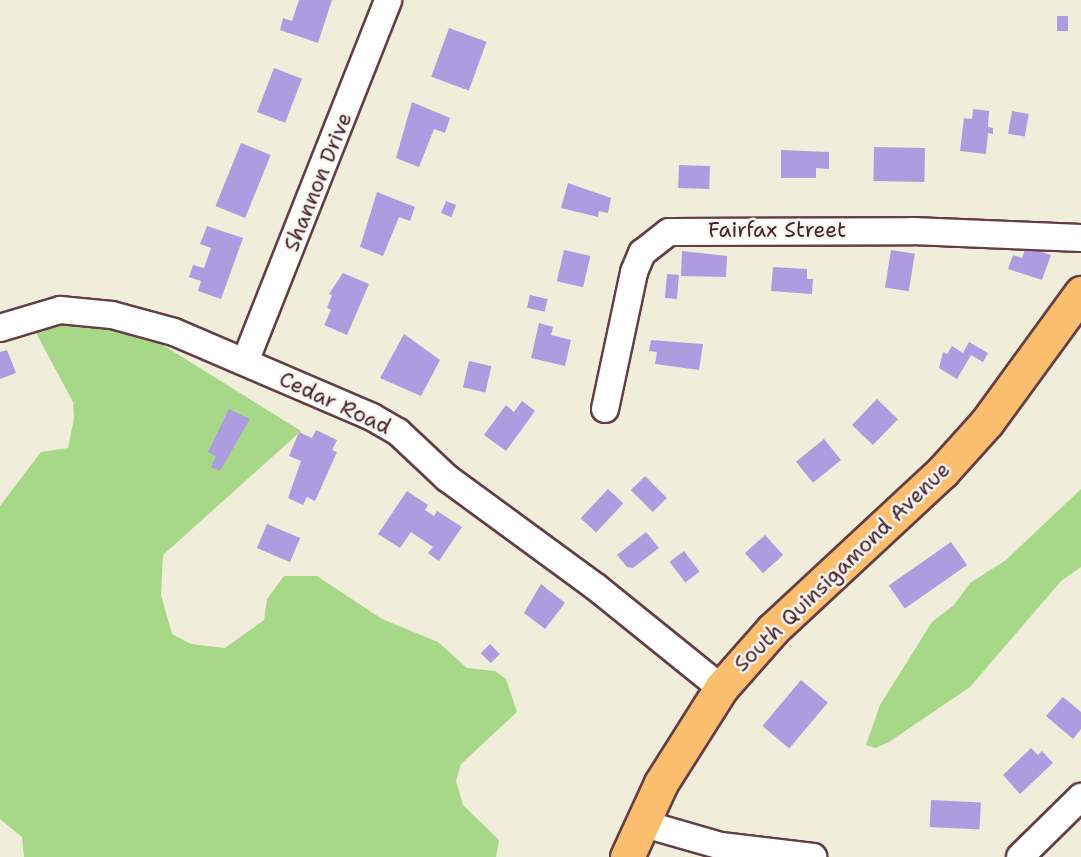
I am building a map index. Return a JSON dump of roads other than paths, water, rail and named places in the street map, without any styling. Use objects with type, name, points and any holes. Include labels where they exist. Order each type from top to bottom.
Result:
[{"type":"main road","name":"South Quinsigamond Avenue","points":[[627,857],[641,823],[687,737],[721,688],[773,629],[942,472],[994,414],[1081,293]]},
{"type":"street","name":"Shannon Drive","points":[[245,362],[388,0]]},
{"type":"street","name":"Fairfax Street","points":[[606,410],[634,272],[642,253],[669,232],[903,230],[1081,238]]},
{"type":"street","name":"Cedar Road","points":[[0,328],[38,314],[86,310],[174,332],[398,432],[447,478],[596,587],[721,688]]},
{"type":"street","points":[[1020,857],[1081,797]]},
{"type":"street","points":[[641,823],[721,846],[813,857]]}]
